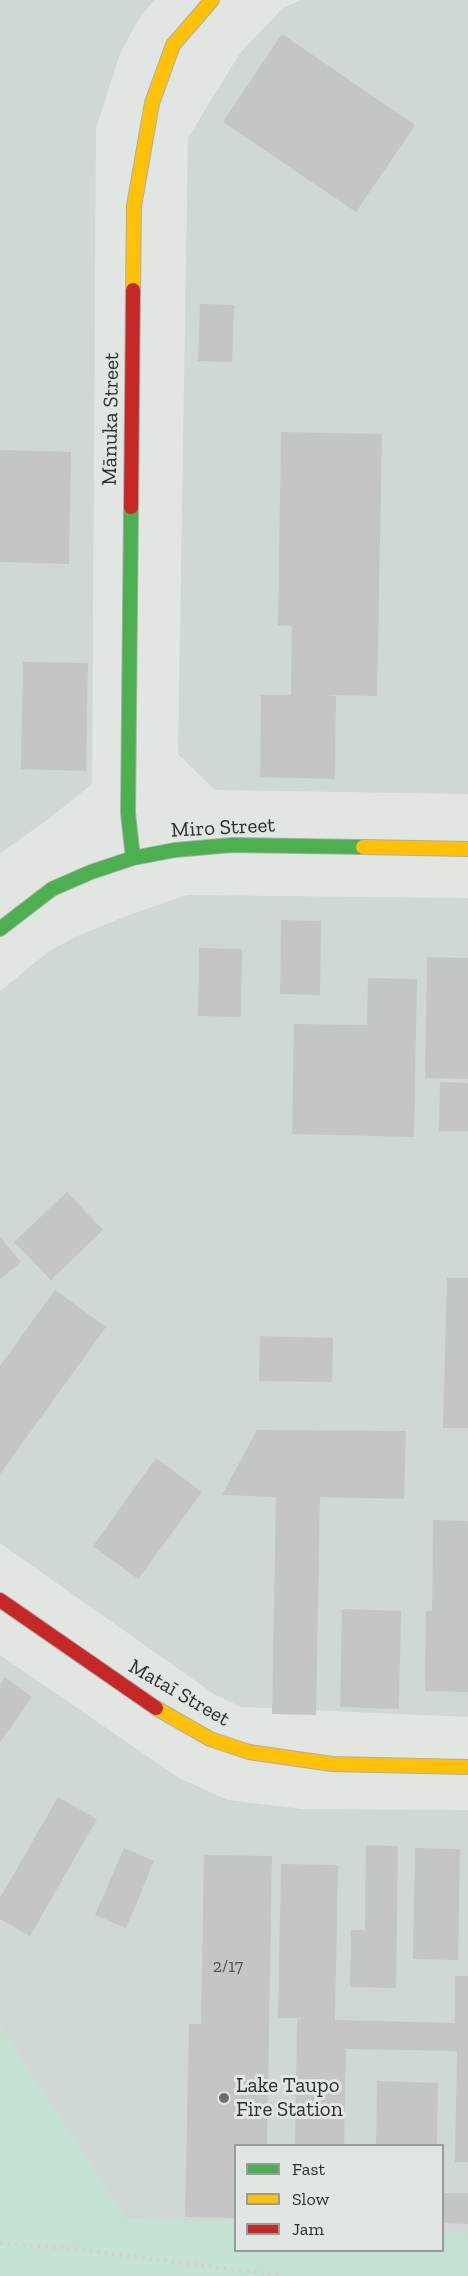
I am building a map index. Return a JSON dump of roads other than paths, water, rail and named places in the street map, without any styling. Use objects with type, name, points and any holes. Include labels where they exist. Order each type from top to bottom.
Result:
[{"type":"street","name":"Mānuka Street","points":[[133,858],[128,801],[134,206],[152,104],[173,45],[212,0]]},
{"type":"street","name":"Miro Street","points":[[0,929],[52,889],[91,872],[133,858],[175,850],[232,845],[468,849]]},
{"type":"street","name":"Mataī Street","points":[[0,1600],[140,1699],[210,1739],[249,1752],[332,1764],[468,1767]]},
{"type":"place","name":"Lake Taupo Fire Station","points":[[224,2098]]}]
